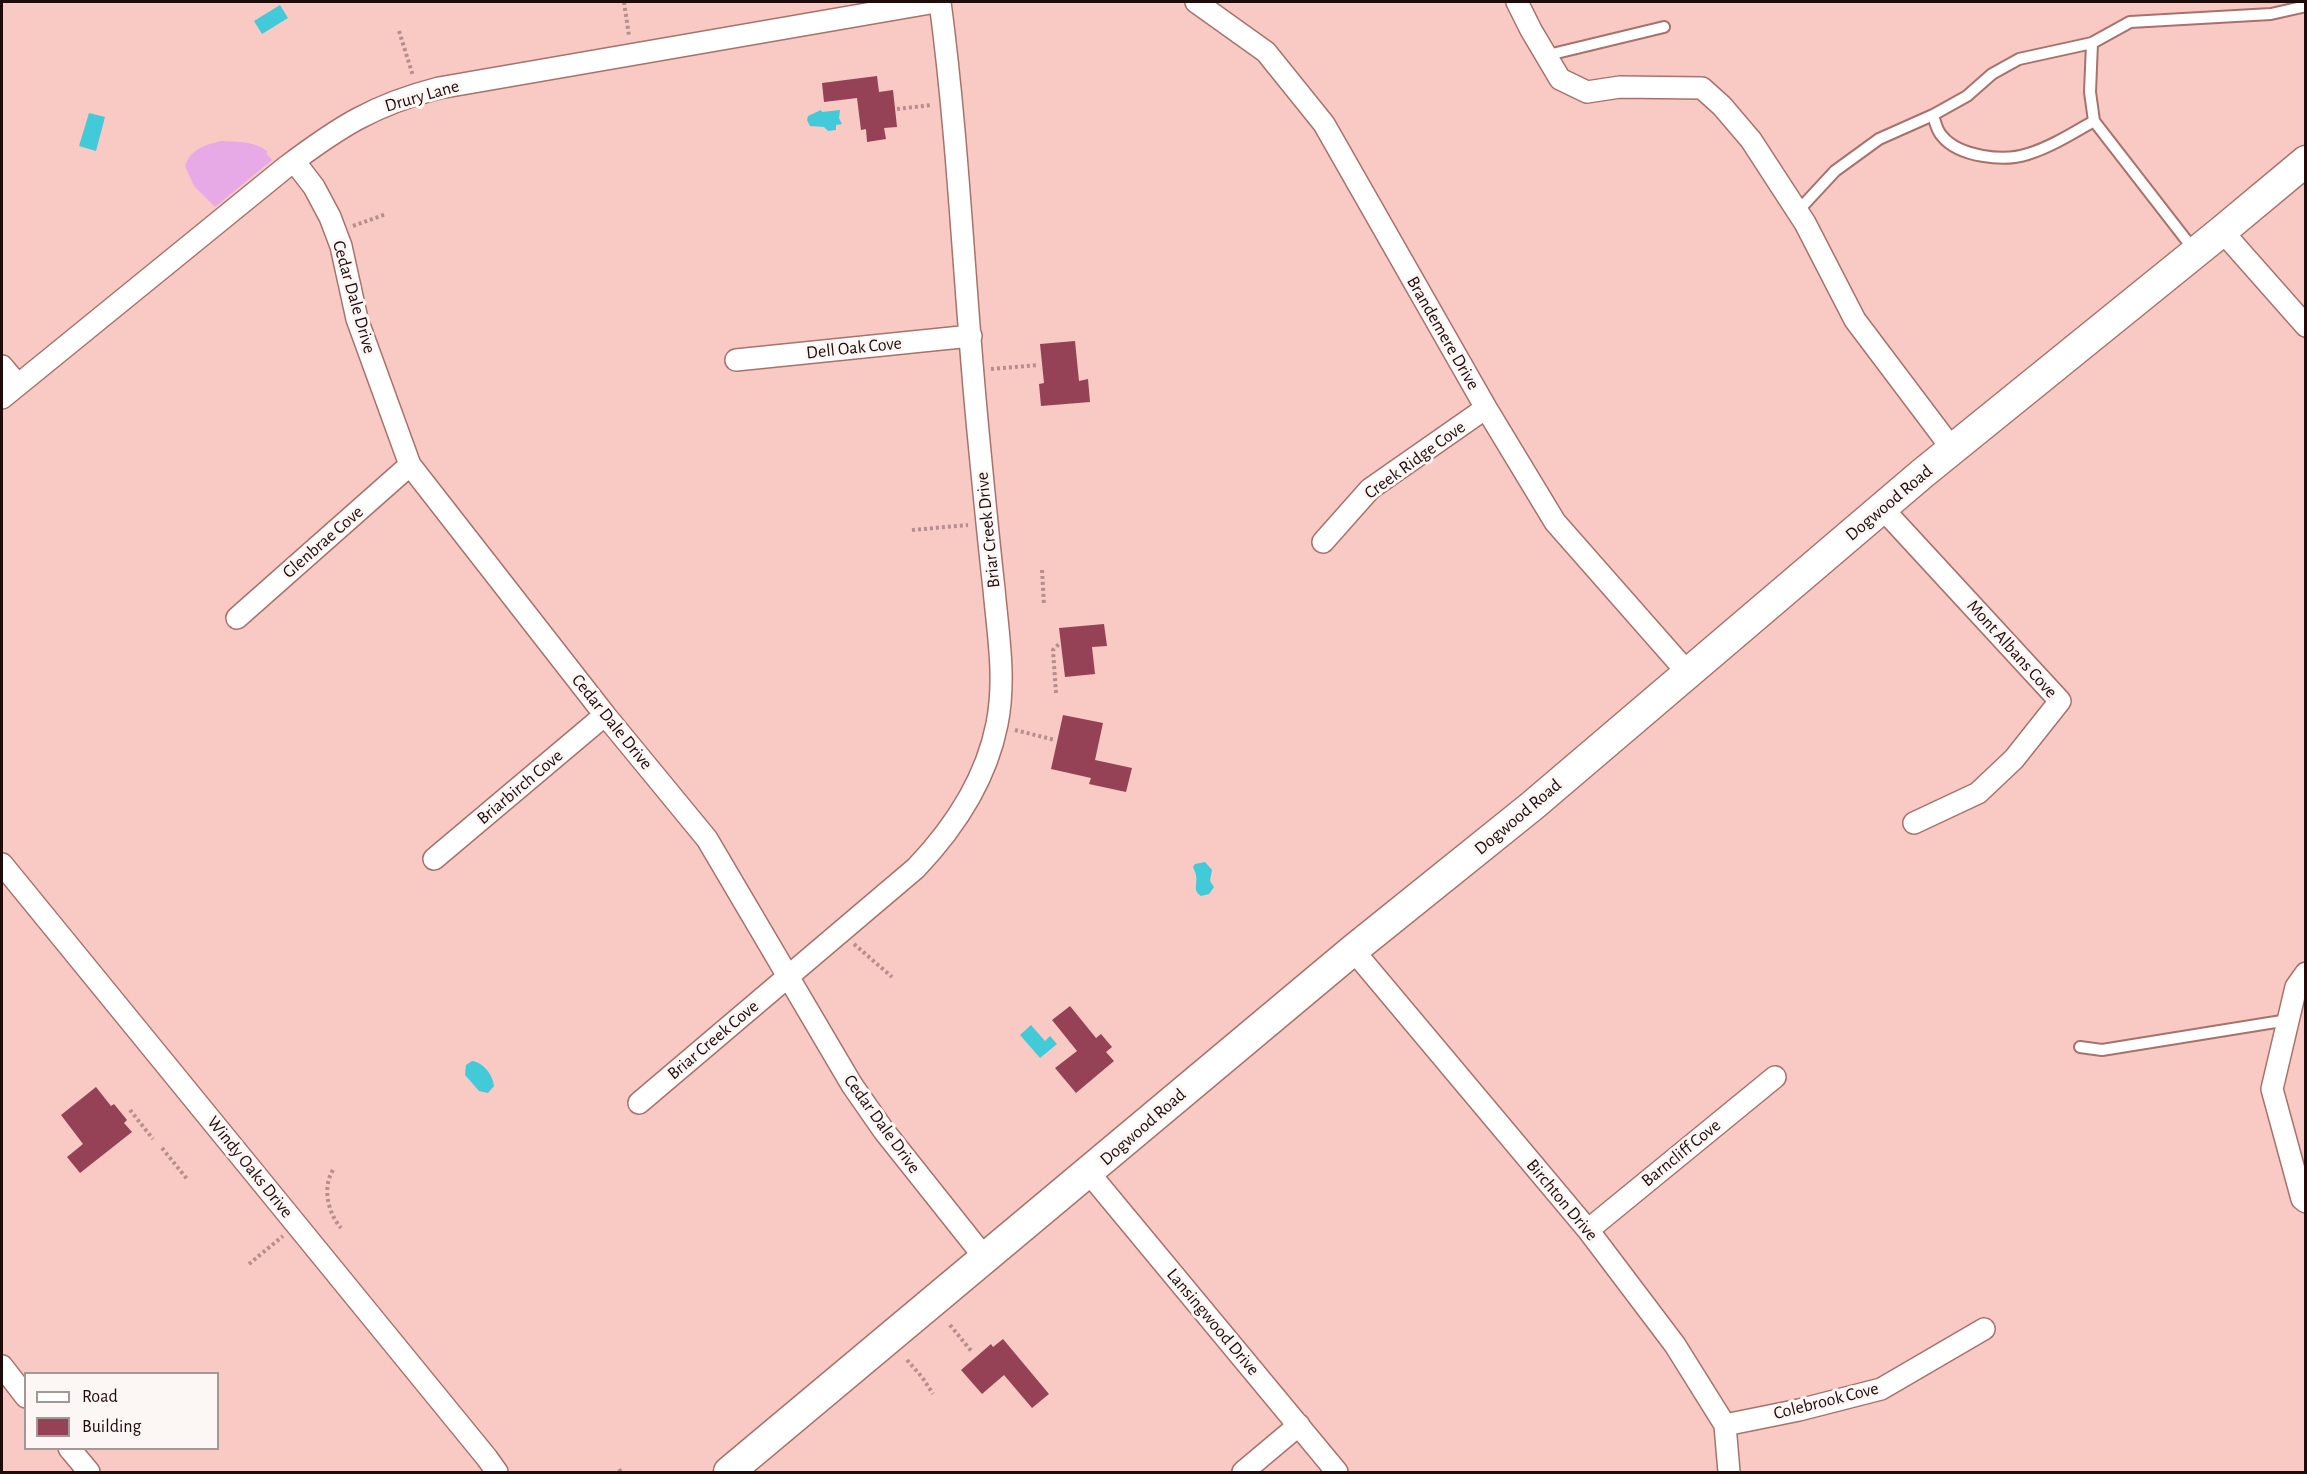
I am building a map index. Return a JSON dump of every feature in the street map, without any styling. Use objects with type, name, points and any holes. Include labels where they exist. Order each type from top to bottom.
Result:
[{"type":"street","name":"Drury Lane","points":[[10,392],[294,161],[326,137],[362,115],[423,92],[936,2]]},
{"type":"street","name":"Briar Creek Drive","points":[[787,977],[916,868],[937,846],[957,819],[979,780],[993,744],[1002,685],[977,428],[951,80],[940,2]]},
{"type":"street","name":"Brandemere Drive","points":[[1196,2],[1266,52],[1324,124],[1486,408],[1555,522],[1687,672]]},
{"type":"street","points":[[1517,2],[1560,79],[1587,92],[1620,87],[1702,88],[1722,106],[1751,140],[1797,212],[1855,320],[1953,450]]},
{"type":"street","name":"Dogwood Road","points":[[729,1473],[1353,950],[1532,806],[1882,508],[2196,253],[2306,160]]},
{"type":"street","name":"Cedar Dale Drive","points":[[294,161],[324,203],[341,246],[357,319],[410,465],[605,715],[707,839],[852,1085],[884,1131],[985,1258]]},
{"type":"street","points":[[2222,231],[2306,326]]},
{"type":"street","name":"Dell Oak Cove","points":[[736,360],[971,336]]},
{"type":"street","points":[[2,366],[10,392]]},
{"type":"street","name":"Creek Ridge Cove","points":[[1323,542],[1370,489],[1486,408]]},
{"type":"street","name":"Glenbrae Cove","points":[[237,618],[410,465]]},
{"type":"street","name":"Mont Albans Cove","points":[[1882,508],[2060,701],[2014,759],[1978,793],[1914,823]]},
{"type":"street","name":"Briarbirch Cove","points":[[434,859],[605,715]]},
{"type":"street","name":"Windy Oaks Drive","points":[[2,864],[488,1458],[497,1473]]},
{"type":"street","name":"Birchton Drive","points":[[1353,950],[1588,1230],[1675,1345],[1725,1425],[1729,1473]]},
{"type":"street","points":[[2306,973],[2296,987],[2272,1089],[2302,1199],[2306,1202]]},
{"type":"street","name":"Briar Creek Cove","points":[[639,1103],[787,977]]},
{"type":"street","name":"Barncliff Cove","points":[[1588,1230],[1775,1077]]},
{"type":"street","name":"Lansingwood Drive","points":[[1089,1173],[1337,1473]]},
{"type":"street","name":"Colebrook Cove","points":[[1725,1425],[1799,1410],[1881,1389],[1984,1329]]},
{"type":"street","points":[[2,1366],[24,1394]]},
{"type":"street","points":[[1244,1473],[1299,1425]]},
{"type":"street","points":[[70,1450],[88,1473]]},
{"type":"lane","points":[[1797,212],[1835,171],[1879,139],[1933,115],[1966,96],[1992,74],[2019,59],[2092,43],[2130,22],[2271,14],[2306,6]]},
{"type":"lane","points":[[1548,56],[1664,27]]},
{"type":"lane","points":[[2092,43],[2090,93],[2094,121],[2196,253]]},
{"type":"lane","points":[[1933,115],[1940,135],[1950,145],[1976,155],[1992,157],[2027,155],[2094,121]]},
{"type":"lane","points":[[2080,1047],[2102,1050],[2288,1020]]},
{"type":"path","points":[[624,2],[630,40]]},
{"type":"path","points":[[399,31],[414,80]]},
{"type":"path","points":[[897,109],[938,104]]},
{"type":"path","points":[[350,227],[386,214]]},
{"type":"path","points":[[989,369],[1038,365]]},
{"type":"path","points":[[912,530],[974,525]]},
{"type":"path","points":[[1042,570],[1044,605]]},
{"type":"path","points":[[1056,693],[1053,650],[1059,644]]},
{"type":"path","points":[[1009,729],[1055,740]]},
{"type":"path","points":[[851,941],[892,977]]},
{"type":"path","points":[[129,1110],[153,1139]]},
{"type":"path","points":[[162,1148],[187,1179]]},
{"type":"path","points":[[333,1170],[329,1183],[328,1206],[341,1228]]},
{"type":"path","points":[[249,1264],[287,1234]]},
{"type":"path","points":[[950,1325],[972,1352]]},
{"type":"path","points":[[907,1360],[933,1394]]},
{"type":"shaded area","points":[[222,141],[258,146],[268,152],[266,153],[272,160],[215,207],[194,186],[185,166],[195,151]]},
{"type":"water","points":[[280,5],[288,18],[262,34],[254,21]]},
{"type":"water","points":[[821,110],[822,112],[840,110],[839,118],[842,124],[836,125],[836,130],[828,131],[824,127],[810,126],[808,116]]},
{"type":"water","points":[[89,113],[105,117],[96,151],[79,146]]},
{"type":"water","points":[[1205,862],[1212,870],[1210,881],[1214,887],[1209,894],[1201,896],[1196,889],[1196,875],[1193,867],[1195,864]]},
{"type":"water","points":[[1031,1025],[1045,1041],[1050,1036],[1057,1044],[1040,1058],[1020,1035]]},
{"type":"water","points":[[472,1061],[484,1066],[492,1078],[494,1086],[488,1093],[479,1091],[465,1075],[466,1065]]},
{"type":"building","points":[[877,76],[879,92],[893,90],[897,127],[884,128],[886,139],[867,142],[866,129],[861,130],[857,98],[824,102],[822,83]]},
{"type":"building","points":[[1075,341],[1079,381],[1088,379],[1090,402],[1041,406],[1039,384],[1044,383],[1040,344]]},
{"type":"building","points":[[1104,624],[1107,646],[1092,647],[1095,674],[1065,677],[1059,628]]},
{"type":"building","points":[[1063,715],[1103,723],[1095,760],[1132,768],[1126,792],[1089,784],[1091,778],[1051,769]]},
{"type":"building","points":[[1070,1006],[1096,1038],[1101,1034],[1112,1047],[1106,1052],[1114,1061],[1076,1093],[1055,1068],[1077,1051],[1052,1020]]},
{"type":"building","points":[[96,1087],[111,1106],[114,1104],[127,1120],[124,1123],[132,1132],[80,1173],[67,1157],[83,1144],[61,1115]]},
{"type":"building","points":[[1003,1339],[1049,1394],[1032,1408],[1004,1375],[982,1394],[961,1370],[991,1344],[993,1347]]}]
